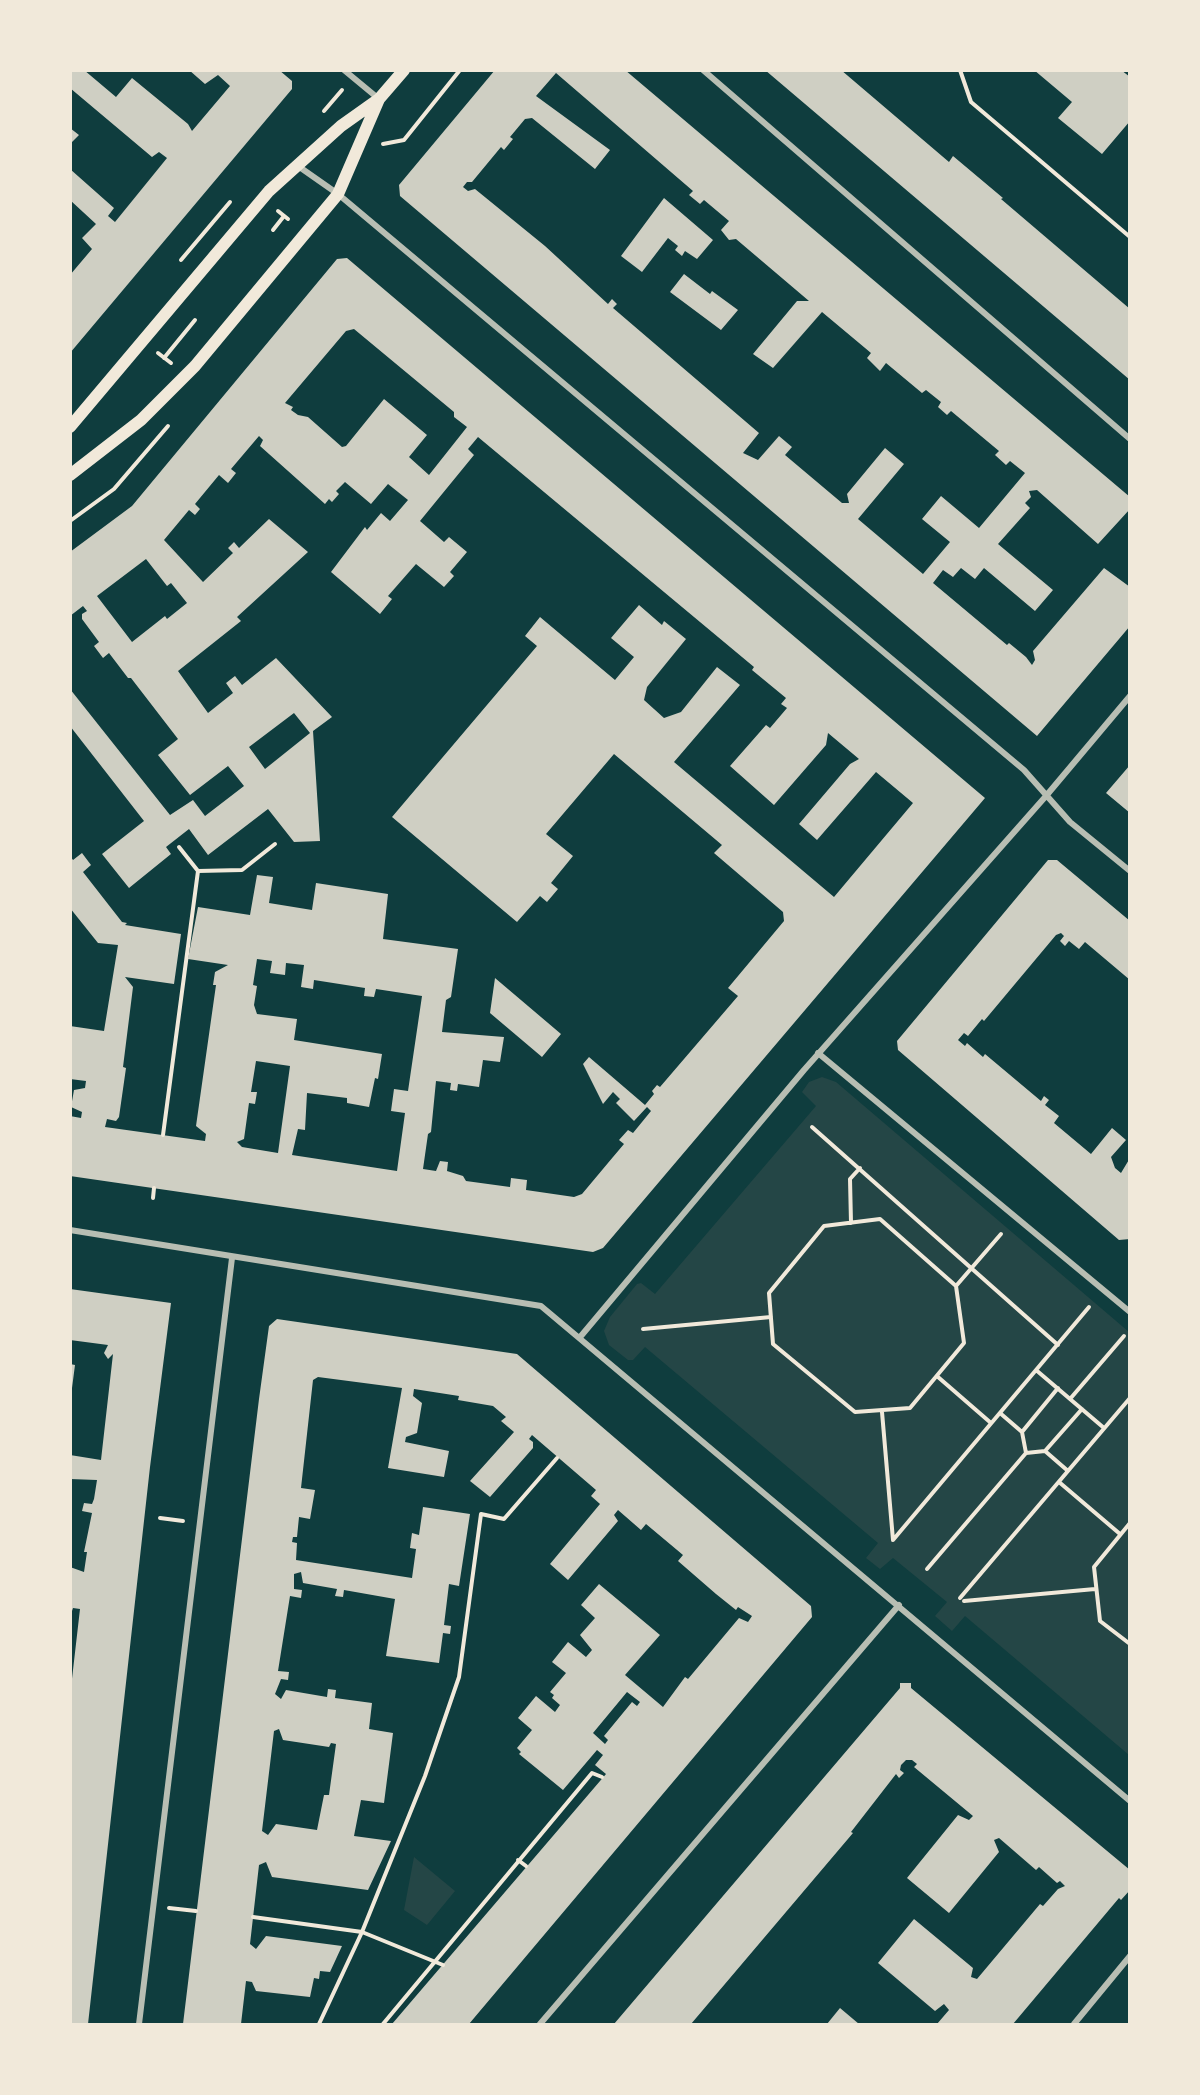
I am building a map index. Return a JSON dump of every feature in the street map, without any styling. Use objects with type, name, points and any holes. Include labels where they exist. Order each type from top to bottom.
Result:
[{"type":"main road","points":[[70,427],[263,198],[341,126],[379,99],[404,70]]},
{"type":"main road","points":[[70,475],[141,420],[185,375],[338,194],[379,99]]},
{"type":"street","points":[[344,70],[379,99]]},
{"type":"street","points":[[703,70],[1130,439]]},
{"type":"street","points":[[297,166],[338,194],[1024,770],[1070,822],[1130,871]]},
{"type":"street","points":[[581,1336],[818,1053],[1046,796],[1130,696]]},
{"type":"street","points":[[818,1053],[1130,1312]]},
{"type":"street","points":[[70,1230],[232,1258],[541,1306],[581,1336],[1130,1801]]},
{"type":"street","points":[[139,2025],[232,1258]]},
{"type":"street","points":[[540,2025],[899,1605]]},
{"type":"street","points":[[1074,2025],[1130,1956]]},
{"type":"path","points":[[376,149],[380,145],[404,140],[460,70]]},
{"type":"path","points":[[960,70],[971,102],[1130,237]]},
{"type":"path","points":[[273,230],[284,216]]},
{"type":"path","points":[[1122,230],[1130,229]]},
{"type":"path","points":[[164,358],[195,320]]},
{"type":"path","points":[[143,341],[185,375]]},
{"type":"path","points":[[198,871],[242,870],[275,844]]},
{"type":"path","points":[[163,1135],[198,871],[179,847]]},
{"type":"path","points":[[812,1127],[1058,1345]]},
{"type":"path","points":[[851,1223],[850,1179],[860,1168]]},
{"type":"path","points":[[153,1198],[154,1188]]},
{"type":"path","points":[[880,1220],[956,1286],[964,1343],[939,1377],[910,1408],[882,1412],[855,1412],[773,1344],[769,1293],[824,1226],[851,1223],[880,1220]]},
{"type":"path","points":[[956,1286],[1001,1234]]},
{"type":"path","points":[[882,1412],[893,1540],[1089,1307]]},
{"type":"path","points":[[643,1329],[771,1317]]},
{"type":"path","points":[[1070,1399],[1124,1336]]},
{"type":"path","points":[[1036,1370],[1104,1428]]},
{"type":"path","points":[[939,1377],[991,1423]]},
{"type":"path","points":[[1022,1432],[1058,1388]]},
{"type":"path","points":[[1095,1589],[962,1599],[1130,1398]]},
{"type":"path","points":[[927,1569],[1026,1453],[1045,1451],[1082,1409]]},
{"type":"path","points":[[1000,1413],[1022,1432],[1026,1453]]},
{"type":"path","points":[[1045,1451],[1068,1471]]},
{"type":"path","points":[[319,2025],[362,1932],[425,1776],[459,1677],[481,1514],[504,1519],[557,1458]]},
{"type":"path","points":[[1059,1482],[1120,1534]]},
{"type":"path","points":[[1130,1523],[1094,1567],[1100,1621],[1130,1644]]},
{"type":"path","points":[[383,2025],[592,1773],[602,1777]]},
{"type":"path","points":[[518,1860],[526,1866]]},
{"type":"path","points":[[153,1906],[196,1911]]},
{"type":"path","points":[[253,1917],[362,1932],[434,1964],[443,1965]]},
{"type":"shaded area","points":[[822,1077],[836,1082],[1129,1332],[1129,1755],[965,1616],[952,1631],[935,1616],[947,1602],[893,1558],[880,1569],[866,1558],[878,1543],[645,1347],[633,1360],[628,1360],[609,1345],[604,1331],[610,1317],[637,1284],[641,1283],[655,1294],[816,1106],[802,1092],[809,1082]]},
{"type":"shaded area","points":[[414,1857],[455,1891],[427,1925],[404,1910]]},
{"type":"building","points":[[70,70],[84,70],[116,97],[132,78],[188,124],[192,131],[230,86],[218,75],[205,84],[189,70],[279,70],[292,81],[292,89],[70,353],[70,275],[92,249],[82,238],[96,224],[70,200],[70,169],[114,208],[108,216],[115,222],[167,158],[159,152],[152,157],[70,88]]},
{"type":"building","points":[[495,70],[625,70],[1130,497],[1130,509],[1098,544],[1037,490],[1029,491],[1031,497],[1025,503],[1030,508],[998,544],[1053,590],[1035,611],[984,568],[975,579],[961,568],[953,577],[943,570],[933,583],[1007,645],[1009,643],[1026,657],[1032,665],[1035,660],[1033,651],[1104,568],[1130,587],[1130,626],[1037,736],[400,196],[399,185]],"holes":[[[556,73],[693,191],[689,195],[700,204],[704,200],[729,221],[721,230],[729,240],[736,239],[809,301],[797,301],[753,354],[773,368],[822,312],[871,353],[867,358],[880,371],[886,363],[922,393],[926,390],[941,402],[938,407],[947,415],[951,411],[999,451],[995,455],[1006,465],[1010,461],[1025,473],[979,528],[941,496],[922,519],[950,542],[923,574],[858,519],[904,464],[885,448],[847,494],[849,503],[842,503],[785,455],[792,447],[779,436],[758,460],[743,453],[759,433],[613,308],[617,304],[612,299],[608,304],[545,246],[475,189],[468,191],[463,187],[467,182],[472,182],[501,147],[504,150],[513,139],[510,137],[525,119],[532,118],[595,169],[610,150],[536,96]]]},
{"type":"building","points":[[765,70],[841,70],[949,162],[953,156],[1003,198],[1001,199],[1130,309],[1130,380]]},
{"type":"building","points":[[1034,70],[1121,70],[1130,77],[1130,121],[1102,154],[1058,118],[1072,102]]},
{"type":"building","points":[[70,128],[79,135],[70,144]]},
{"type":"building","points":[[664,198],[713,240],[697,259],[685,251],[682,256],[675,250],[678,246],[668,238],[642,272],[621,256]]},
{"type":"building","points":[[347,258],[985,798],[603,1248],[593,1252],[70,1176],[70,1116],[81,1118],[82,1112],[71,1107],[74,1090],[85,1088],[86,1081],[70,1079],[70,1026],[104,1031],[118,945],[98,943],[70,908],[70,856],[73,860],[82,853],[91,865],[83,872],[122,922],[127,923],[125,925],[181,934],[174,984],[125,977],[133,987],[123,1067],[126,1068],[119,1117],[116,1121],[107,1119],[105,1127],[205,1141],[206,1134],[196,1126],[216,985],[213,985],[215,972],[228,965],[188,959],[198,907],[250,915],[257,875],[273,877],[269,903],[312,910],[316,883],[388,894],[383,939],[458,949],[451,997],[446,1000],[442,1032],[504,1037],[500,1062],[483,1060],[479,1087],[458,1084],[457,1091],[450,1090],[451,1083],[436,1081],[431,1132],[428,1134],[423,1169],[436,1171],[440,1161],[448,1162],[447,1171],[463,1176],[466,1181],[510,1187],[511,1178],[527,1180],[526,1190],[574,1197],[582,1194],[624,1144],[619,1140],[628,1130],[633,1133],[651,1111],[647,1107],[634,1121],[616,1103],[620,1099],[613,1092],[603,1104],[583,1064],[589,1057],[645,1105],[654,1094],[652,1091],[657,1085],[660,1087],[738,996],[728,988],[784,921],[783,912],[714,853],[722,845],[614,754],[546,834],[573,856],[551,883],[558,889],[547,902],[540,896],[517,922],[392,817],[537,646],[525,636],[540,617],[615,680],[634,657],[611,638],[639,605],[662,625],[664,621],[686,639],[647,687],[644,700],[664,718],[681,712],[717,667],[740,685],[674,762],[834,897],[913,803],[876,772],[817,840],[799,824],[850,764],[859,759],[828,733],[826,745],[774,805],[730,766],[766,725],[770,728],[787,708],[781,704],[786,698],[752,670],[754,667],[478,437],[468,449],[474,455],[420,521],[444,542],[449,537],[467,552],[450,572],[454,576],[444,587],[416,564],[388,596],[392,599],[380,614],[331,572],[365,527],[367,530],[381,513],[390,521],[408,500],[388,484],[371,504],[345,482],[336,491],[339,494],[332,502],[329,499],[325,504],[260,446],[263,440],[259,436],[231,469],[236,473],[228,483],[219,475],[195,504],[200,509],[195,515],[189,510],[164,540],[203,582],[233,553],[228,548],[234,542],[239,548],[269,519],[308,552],[237,617],[241,621],[178,671],[208,713],[233,693],[226,683],[235,676],[242,685],[276,658],[332,717],[313,731],[320,841],[294,842],[268,809],[208,855],[189,829],[166,847],[171,854],[129,888],[102,854],[144,821],[70,726],[70,689],[170,815],[193,800],[205,816],[244,786],[228,766],[190,795],[158,755],[178,739],[109,653],[103,658],[94,646],[99,642],[82,619],[82,614],[87,611],[83,606],[70,616],[70,552],[132,506],[337,259]],"holes":[[[354,329],[454,412],[454,417],[467,427],[429,475],[409,457],[427,435],[384,399],[346,446],[342,447],[308,417],[298,415],[291,410],[293,407],[285,403],[346,331]],[[146,559],[167,586],[171,583],[187,603],[167,619],[165,616],[132,642],[97,596]],[[294,713],[310,733],[265,769],[249,747]],[[257,959],[272,961],[270,973],[285,975],[286,963],[304,965],[301,987],[313,989],[314,980],[365,988],[364,996],[374,997],[376,989],[422,996],[408,1091],[394,1089],[391,1111],[405,1113],[397,1171],[292,1155],[298,1129],[305,1130],[307,1093],[347,1098],[347,1103],[369,1107],[375,1078],[378,1079],[382,1054],[294,1040],[297,1019],[257,1014],[254,1005],[257,986],[253,985]],[[256,1061],[290,1066],[278,1153],[242,1147],[237,1142],[244,1139],[249,1103],[255,1104],[257,1092],[251,1092]]]},
{"type":"building","points":[[684,274],[710,294],[712,291],[738,310],[721,330],[670,292]]},
{"type":"building","points":[[1130,765],[1130,813],[1106,793]]},
{"type":"building","points":[[1048,860],[1057,860],[1130,921],[1130,980],[1085,942],[1079,949],[1069,941],[1065,946],[1060,941],[1064,936],[1061,933],[1056,935],[984,1021],[982,1019],[968,1036],[964,1033],[958,1040],[965,1046],[967,1043],[983,1057],[985,1054],[1041,1101],[1044,1096],[1049,1100],[1045,1105],[1059,1116],[1054,1123],[1091,1154],[1112,1128],[1126,1140],[1111,1157],[1115,1168],[1121,1173],[1130,1158],[1130,1239],[1119,1240],[898,1050],[897,1041]]},
{"type":"building","points":[[495,978],[561,1034],[542,1057],[490,1013]]},
{"type":"building","points":[[70,1289],[171,1303],[150,1467],[88,2024],[70,2024],[70,1696],[80,1609],[73,1608],[70,1617],[70,1567],[84,1572],[87,1552],[84,1552],[92,1513],[82,1511],[84,1503],[92,1504],[97,1480],[70,1479],[70,1455],[101,1460],[113,1354],[108,1359],[104,1353],[108,1345],[70,1340]]},
{"type":"building","points":[[277,1319],[517,1354],[811,1606],[812,1617],[469,2024],[392,2024],[606,1774],[595,1765],[603,1755],[597,1750],[563,1790],[519,1754],[521,1752],[517,1748],[532,1730],[518,1718],[536,1696],[555,1712],[560,1705],[552,1698],[554,1695],[550,1692],[566,1673],[552,1662],[568,1642],[586,1657],[592,1650],[580,1635],[595,1618],[581,1605],[599,1584],[660,1635],[625,1675],[663,1707],[685,1677],[688,1679],[739,1618],[748,1622],[752,1616],[738,1607],[736,1610],[716,1594],[678,1561],[683,1555],[646,1524],[641,1530],[618,1510],[614,1515],[618,1521],[568,1580],[550,1564],[600,1504],[591,1496],[596,1490],[532,1435],[529,1439],[533,1442],[533,1448],[490,1497],[470,1481],[514,1432],[501,1421],[506,1417],[493,1406],[458,1400],[459,1396],[414,1389],[413,1396],[422,1403],[417,1433],[406,1437],[405,1442],[449,1451],[444,1477],[388,1468],[402,1388],[318,1377],[313,1380],[301,1488],[315,1490],[310,1519],[299,1517],[297,1537],[293,1537],[292,1542],[297,1543],[296,1560],[412,1578],[416,1549],[410,1548],[412,1533],[419,1535],[423,1507],[470,1514],[459,1586],[449,1584],[444,1625],[451,1626],[450,1634],[443,1633],[439,1663],[386,1656],[395,1599],[344,1590],[343,1597],[335,1596],[337,1589],[303,1583],[301,1572],[294,1574],[294,1589],[302,1590],[301,1598],[290,1596],[278,1671],[289,1672],[288,1680],[281,1679],[275,1694],[281,1699],[286,1690],[327,1697],[328,1689],[336,1690],[335,1698],[372,1703],[369,1729],[393,1733],[384,1803],[361,1800],[354,1836],[391,1841],[368,1890],[272,1877],[266,1862],[259,1865],[250,1944],[256,1949],[266,1936],[342,1946],[330,1972],[320,1971],[319,1979],[314,1978],[310,1997],[256,1991],[252,1982],[246,1981],[241,2024],[183,2024],[269,1326]],"holes":[[[627,1692],[640,1702],[637,1706],[632,1702],[604,1736],[608,1740],[605,1744],[593,1733]],[[279,1729],[283,1740],[329,1747],[331,1743],[336,1744],[329,1795],[324,1795],[317,1830],[276,1824],[268,1835],[262,1831],[274,1731]]]},
{"type":"building","points":[[70,1364],[75,1365],[72,1388],[70,1388]]},
{"type":"building","points":[[900,1683],[911,1683],[911,1688],[1130,1870],[1130,1890],[1121,1900],[1119,1898],[1013,2024],[937,2024],[949,2010],[944,2004],[935,2011],[878,1963],[914,1919],[973,1968],[971,1977],[977,1979],[1040,1904],[1043,1906],[1058,1889],[1065,1886],[1060,1881],[1057,1883],[1039,1867],[1036,1870],[999,1838],[994,1840],[999,1852],[949,1913],[907,1878],[958,1815],[969,1820],[973,1816],[914,1767],[917,1764],[912,1760],[906,1760],[900,1770],[904,1773],[899,1778],[896,1774],[851,1832],[853,1833],[691,2024],[614,2024],[900,1688]]},
{"type":"building","points":[[840,2008],[859,2024],[827,2024]]}]
